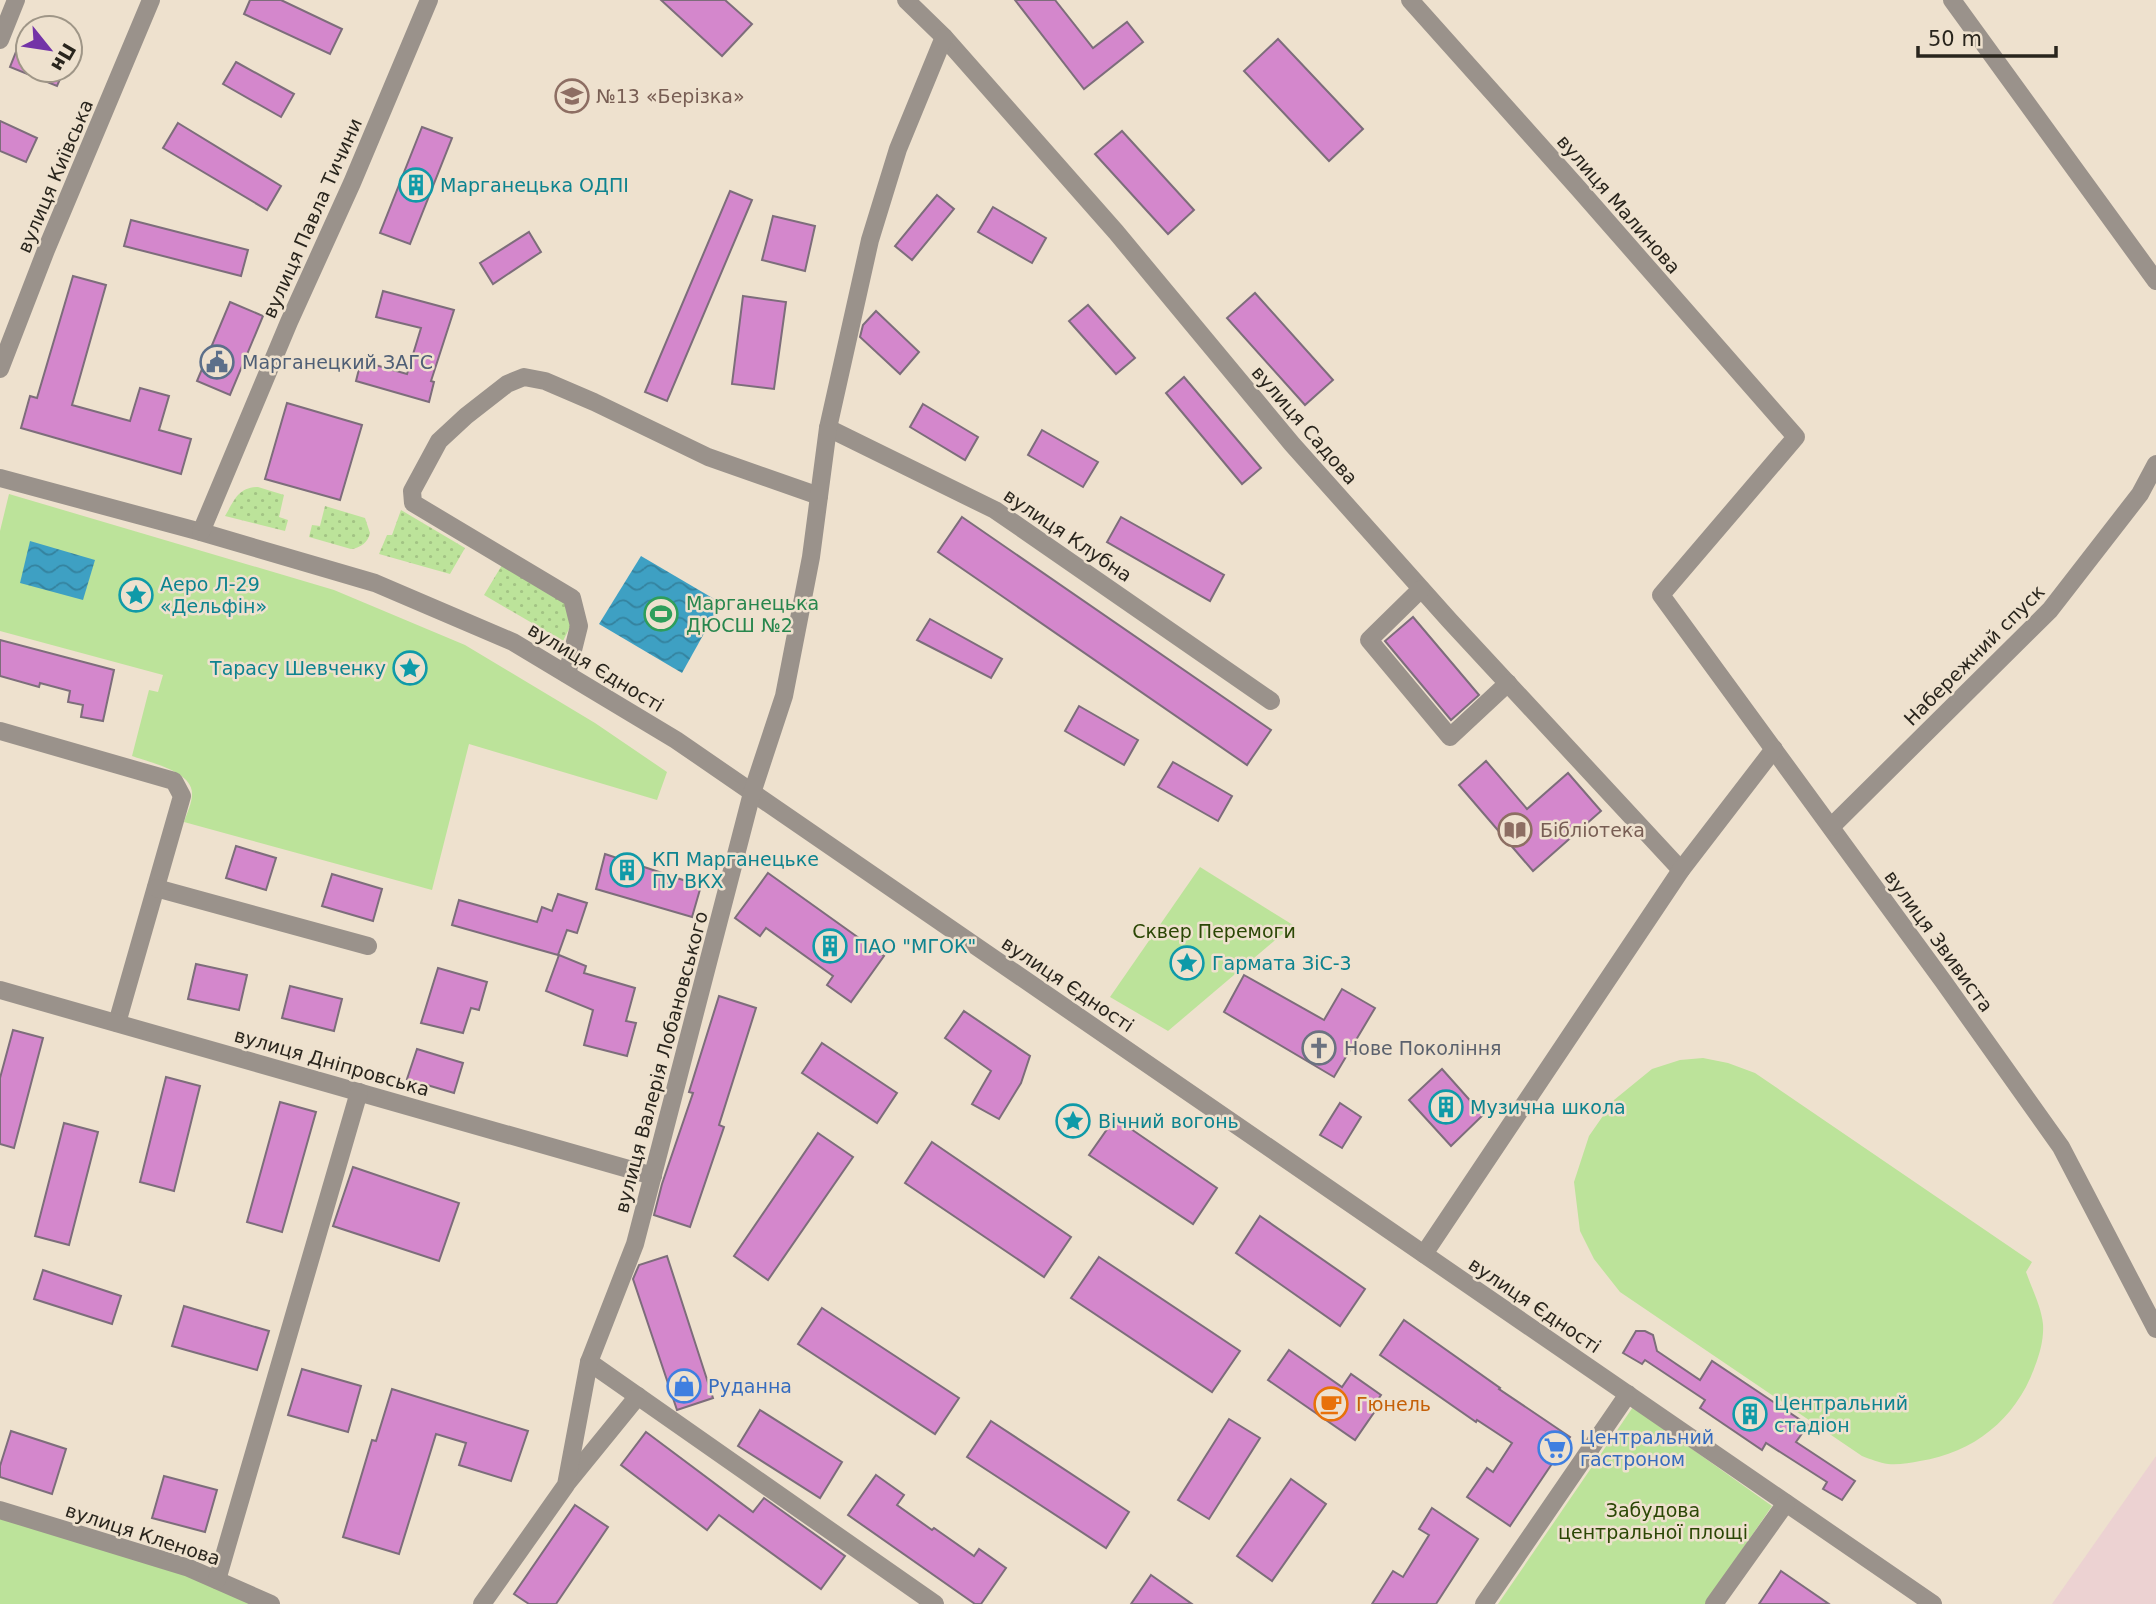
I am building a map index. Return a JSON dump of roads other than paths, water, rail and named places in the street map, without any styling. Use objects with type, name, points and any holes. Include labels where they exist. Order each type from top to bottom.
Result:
[{"type":"street","points":[[0,40],[16,0]]},
{"type":"street","name":"вулиця Київська","points":[[0,369],[51,237],[150,0]]},
{"type":"street","name":"вулиця Павла Тичини","points":[[201,532],[429,0]]},
{"type":"street","name":"вулиця Садова","points":[[906,0],[944,37],[1115,232],[1292,444],[1421,589],[1681,870]]},
{"type":"street","name":"вулиця Малинова","points":[[1410,0],[1796,437],[1661,595]]},
{"type":"street","points":[[1952,0],[2156,281]]},
{"type":"street","name":"вулиця Валерія Лобановського","points":[[566,1485],[589,1363],[635,1244],[752,793],[784,696],[811,557],[828,428],[870,240],[898,149],[944,37]]},
{"type":"street","points":[[567,674],[579,625],[572,598],[413,503],[412,491],[439,441],[508,384],[524,377],[545,381],[708,457],[819,496]]},
{"type":"street","name":"вулиця Клубна","points":[[828,428],[995,510],[1271,701]]},
{"type":"street","name":"Набережний спуск","points":[[1831,827],[2050,610],[2140,494],[2156,464]]},
{"type":"street","name":"вулиця Єдності","points":[[0,478],[201,532],[375,583],[513,642],[676,740],[1933,1604]]},
{"type":"street","points":[[1421,589],[1369,640],[1450,737],[1508,683]]},
{"type":"street","name":"вулиця Звивиста","points":[[1661,595],[2061,1147],[2156,1329]]},
{"type":"street","points":[[0,731],[174,781],[183,796],[117,1023]]},
{"type":"street","points":[[1424,1254],[1681,870],[1774,749]]},
{"type":"street","points":[[156,888],[368,946]]},
{"type":"street","name":"вулиця Дніпровська","points":[[0,990],[653,1176]]},
{"type":"street","points":[[217,1580],[359,1092]]},
{"type":"street","points":[[589,1363],[935,1604]]},
{"type":"street","points":[[1484,1604],[1628,1394]]},
{"type":"street","points":[[482,1604],[566,1485],[638,1396]]},
{"type":"street","points":[[1714,1604],[1786,1503]]},
{"type":"street","name":"вулиця Кленова","points":[[0,1510],[189,1568],[271,1604]]},
{"type":"water","points":[[30,541],[95,560],[83,600],[20,583]]},
{"type":"water","name":"Марганецька ДЮСШ №2","points":[[641,556],[721,603],[682,673],[599,624]]},
{"type":"place","name":"№13 «Берізка»","points":[[572,96]]},
{"type":"place","name":"Марганецька ОДПІ","points":[[416,185]]},
{"type":"place","name":"Марганецкий ЗАГС","points":[[217,362]]},
{"type":"place","name":"Аеро Л-29 «Дельфін»","points":[[136,595]]},
{"type":"place","name":"Марганецька ДЮСШ №2","points":[[661,614]]},
{"type":"place","name":"Тарасу Шевченку","points":[[410,668]]},
{"type":"place","name":"Бібліотека","points":[[1515,830]]},
{"type":"place","name":"КП Марганецьке ПУ ВКХ","points":[[627,870]]},
{"type":"place","name":"ПАО \"МГОК\"","points":[[830,946]]},
{"type":"place","name":"Гармата ЗіС-3","points":[[1187,963]]},
{"type":"place","name":"Нове Покоління","points":[[1319,1048]]},
{"type":"place","name":"Музична школа","points":[[1446,1107]]},
{"type":"place","name":"Вічний вогонь","points":[[1073,1121]]},
{"type":"place","name":"Руданна","points":[[684,1386]]},
{"type":"place","name":"Гюнель","points":[[1331,1404]]},
{"type":"place","name":"Центральний стадіон","points":[[1750,1414]]},
{"type":"place","name":"Центральний гастроном","points":[[1555,1448]]},
{"type":"park label","name":"Сквер Перемоги","points":[[1214,931]]},
{"type":"park label","name":"Забудова центральної площі","points":[[1653,1521]]}]
